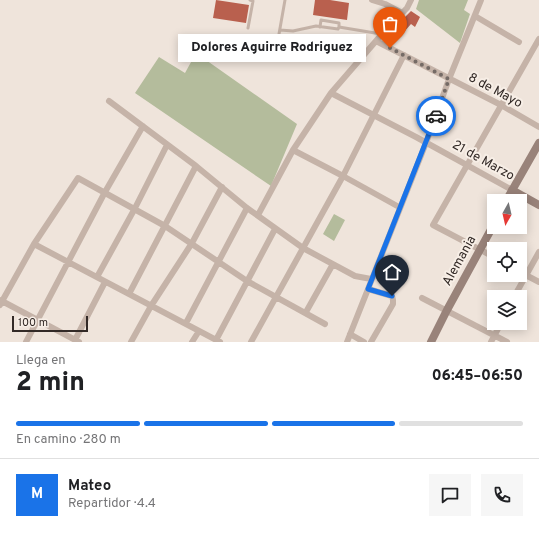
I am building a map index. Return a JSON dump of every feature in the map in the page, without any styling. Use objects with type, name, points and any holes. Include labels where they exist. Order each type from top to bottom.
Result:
[{"type":"street","points":[[372,0],[385,4],[402,13]]},
{"type":"street","points":[[258,215],[293,150],[330,93],[376,40],[402,13],[410,0]]},
{"type":"street","points":[[347,342],[481,0]]},
{"type":"street","points":[[475,16],[519,42]]},
{"type":"street","points":[[487,254],[433,226],[501,105],[536,51],[539,39]]},
{"type":"street","name":"8 de Mayo","points":[[376,40],[501,105],[539,127]]},
{"type":"street","points":[[251,342],[343,176],[404,55]]},
{"type":"street","name":"21 de Marzo","points":[[330,93],[426,143],[539,205]]},
{"type":"street","points":[[109,101],[196,166],[247,208],[303,248],[355,276],[372,279]]},
{"type":"street","points":[[26,342],[105,192],[143,126]]},
{"type":"street","points":[[510,194],[539,143]]},
{"type":"street","points":[[97,277],[134,210],[167,145]]},
{"type":"street","points":[[293,150],[400,207]]},
{"type":"street","points":[[129,294],[196,166]]},
{"type":"street","points":[[105,282],[77,341],[1,302],[34,244],[78,178],[165,226],[248,280],[306,312],[324,324]]},
{"type":"street","points":[[132,342],[151,306],[192,243],[222,187]]},
{"type":"street","points":[[186,324],[247,208]]},
{"type":"street","points":[[34,244],[218,341],[275,229]]},
{"type":"street","name":"Alemania","points":[[431,342],[489,234]]},
{"type":"street","points":[[527,268],[539,252]]},
{"type":"street","points":[[306,312],[333,264]]},
{"type":"street","points":[[527,276],[539,282]]},
{"type":"street","points":[[368,289],[392,296],[393,300],[372,342]]},
{"type":"street","points":[[422,298],[507,342]]},
{"type":"street","points":[[491,342],[497,330]]},
{"type":"street","points":[[192,342],[198,331]]},
{"type":"street","points":[[350,334],[364,342]]},
{"type":"lane","points":[[248,28],[253,1],[250,0]]},
{"type":"lane","points":[[279,34],[285,0]]},
{"type":"lane","points":[[320,26],[321,20],[339,22],[339,27]]},
{"type":"lane","points":[[280,30],[293,31],[301,28],[320,26],[338,29],[339,27],[382,34]]},
{"type":"green space","points":[[419,0],[468,0],[464,10],[470,14],[460,43],[416,9]]},
{"type":"green space","points":[[196,53],[297,124],[271,186],[135,93],[159,57],[185,73]]},
{"type":"green space","points":[[334,214],[345,220],[334,241],[323,234]]},
{"type":"building","points":[[216,0],[249,5],[246,23],[213,18]]},
{"type":"building","points":[[315,0],[330,0],[349,3],[347,20],[313,15]]},
{"type":"building","points":[[411,11],[420,17],[415,27],[411,24],[396,41],[391,37],[406,20],[404,18]]},
{"type":"building","points":[[262,34],[292,39],[289,58],[278,56],[277,61],[268,60],[269,55],[259,53]]},
{"type":"way so far","points":[[390,48],[449,79],[436,116]]},
{"type":"place","name":"Dolores Aguirre Rodriguez","points":[[390,48]]},
{"type":"route","points":[[392,296],[368,289],[436,116]]}]
